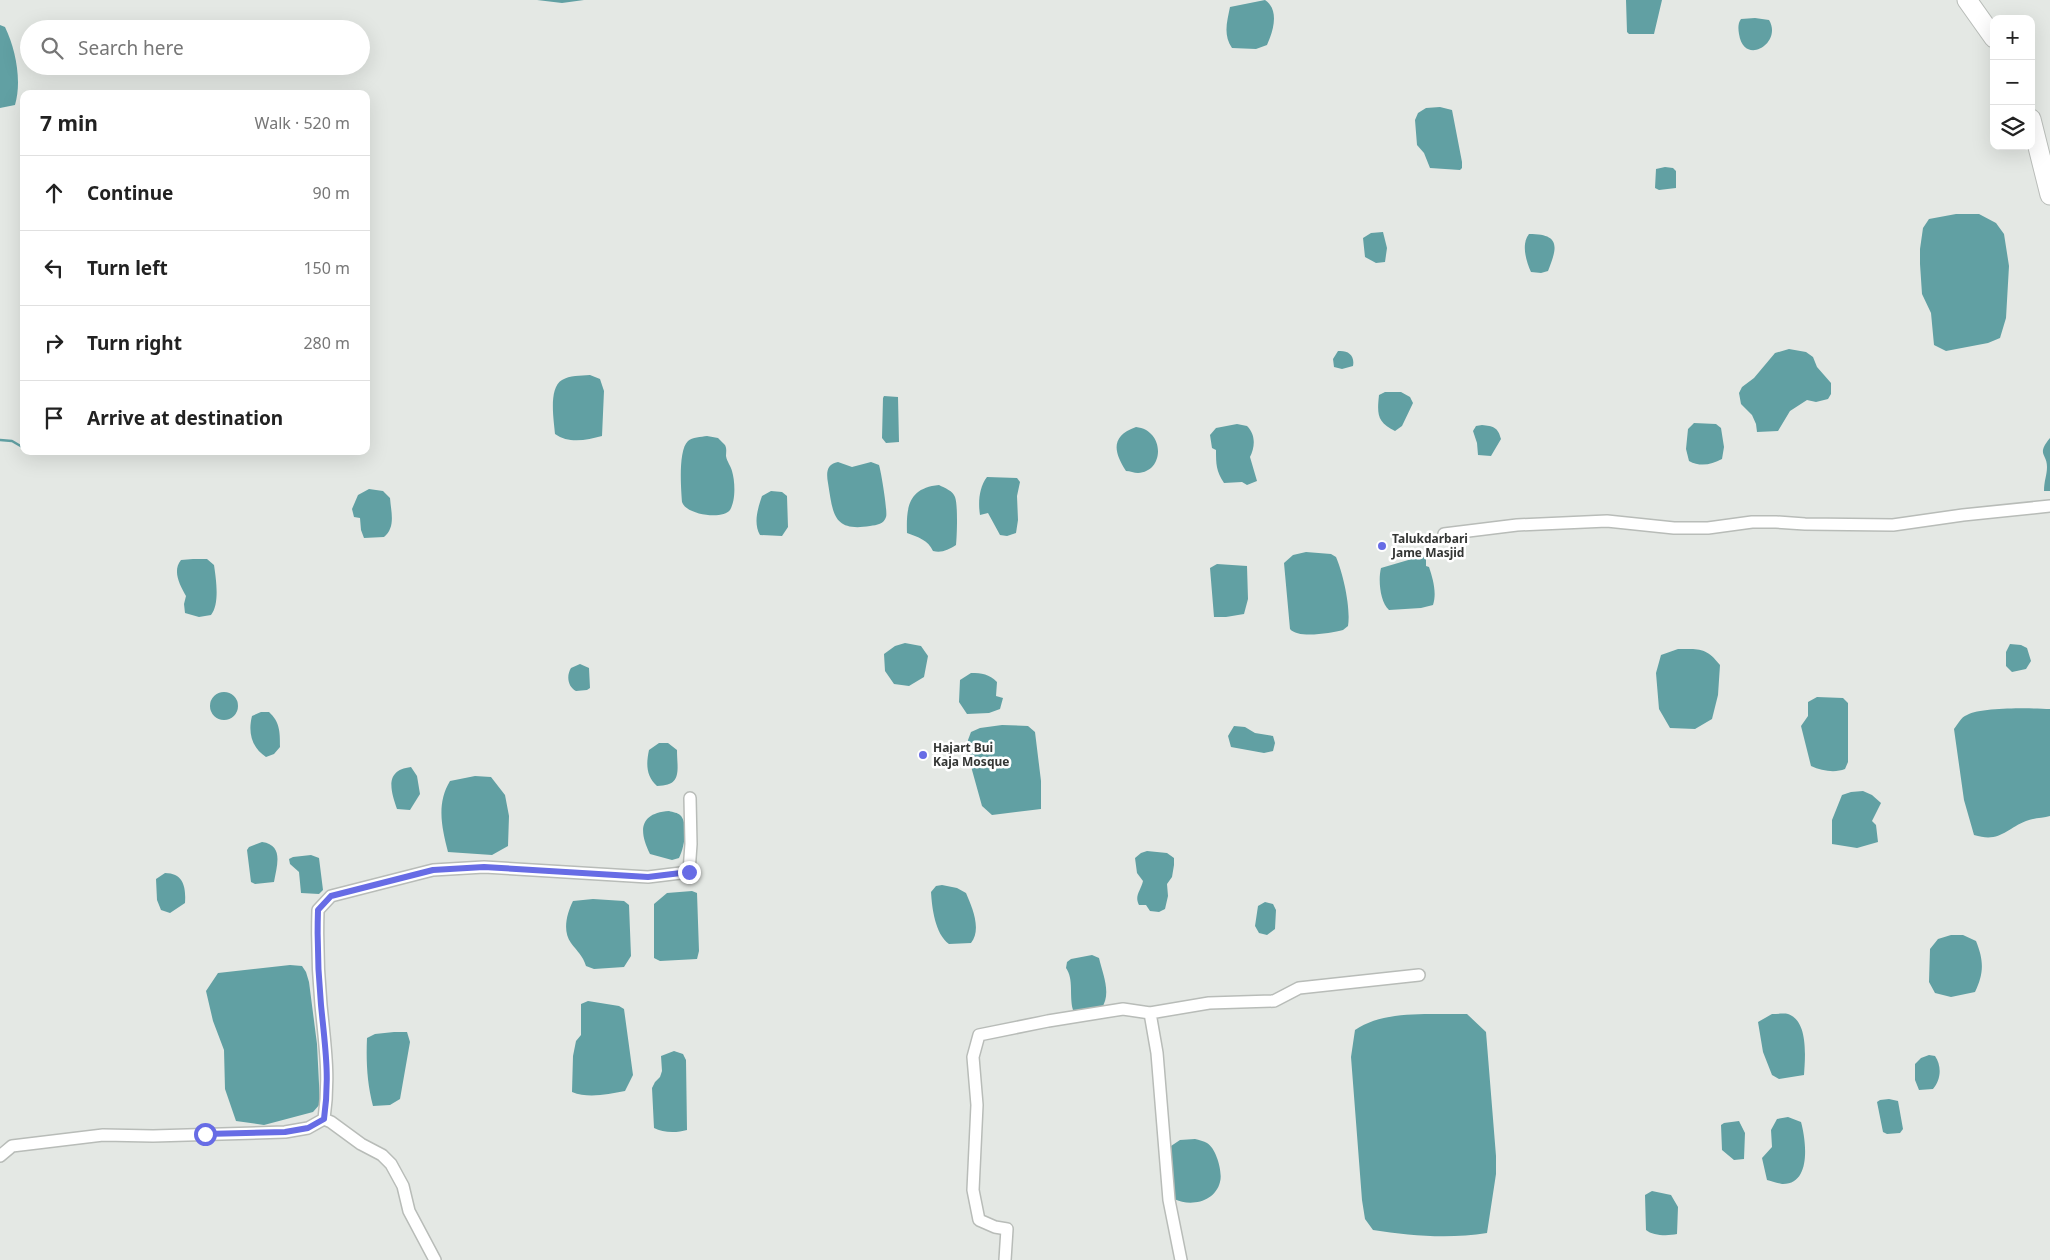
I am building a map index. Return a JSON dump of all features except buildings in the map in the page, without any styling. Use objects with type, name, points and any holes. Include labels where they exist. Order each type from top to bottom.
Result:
[{"type":"highway","points":[[1966,0],[1990,33]]},
{"type":"highway","points":[[2035,135],[2050,195]]},
{"type":"street","points":[[1444,534],[1517,525],[1607,521],[1674,528],[1708,528],[1752,522],[1893,525],[1963,515],[2050,506]]},
{"type":"street","points":[[324,1119],[328,1092],[327,1054],[317,945],[318,910],[331,896],[433,870],[484,867],[648,877],[689,872],[691,844],[690,798]]},
{"type":"street","points":[[1005,1260],[1007,1229],[995,1227],[979,1220],[973,1190],[977,1105],[973,1057],[979,1035],[1122,1009],[1150,1013],[1209,1003],[1274,1001],[1299,988],[1419,975]]},
{"type":"street","points":[[1150,1013],[1157,1053],[1169,1200],[1181,1260]]},
{"type":"street","points":[[0,1156],[12,1146],[103,1135],[153,1136],[285,1132],[308,1128],[324,1119]]},
{"type":"street","points":[[324,1119],[361,1144],[382,1155],[391,1164],[403,1186],[409,1211],[435,1260]]},
{"type":"water","points":[[537,0],[584,0],[562,3]]},
{"type":"water","points":[[1265,0],[1270,4],[1274,15],[1273,28],[1267,45],[1256,49],[1232,48],[1227,38],[1230,7]]},
{"type":"water","points":[[1626,0],[1662,0],[1654,34],[1629,34],[1627,32]]},
{"type":"water","points":[[1741,19],[1769,20],[1772,29],[1771,37],[1767,43],[1761,48],[1754,50],[1748,49],[1742,44],[1738,28]]},
{"type":"water","points":[[0,25],[5,27],[15,55],[18,86],[15,105],[0,108]]},
{"type":"water","points":[[1440,107],[1452,110],[1462,162],[1460,170],[1430,168],[1424,153],[1417,145],[1415,120],[1418,113],[1426,108]]},
{"type":"water","points":[[1673,168],[1676,171],[1676,188],[1659,190],[1655,188],[1656,169]]},
{"type":"water","points":[[1956,214],[1979,214],[1996,223],[2004,234],[2009,266],[2006,318],[2000,338],[1988,343],[1946,351],[1934,345],[1931,313],[1922,294],[1920,249],[1923,228],[1929,219]]},
{"type":"water","points":[[1383,232],[1387,248],[1385,262],[1376,263],[1365,257],[1363,238],[1371,233]]},
{"type":"water","points":[[1529,234],[1546,236],[1554,243],[1554,255],[1548,271],[1541,273],[1531,272],[1525,248]]},
{"type":"water","points":[[1789,349],[1806,352],[1813,357],[1817,367],[1831,383],[1831,394],[1828,399],[1816,402],[1807,400],[1790,411],[1778,431],[1757,432],[1752,415],[1741,404],[1739,393],[1742,387],[1754,378],[1775,353]]},
{"type":"water","points":[[1338,351],[1345,351],[1352,356],[1353,366],[1342,369],[1334,367],[1333,359]]},
{"type":"water","points":[[590,375],[600,379],[604,391],[602,436],[578,440],[560,437],[555,434],[553,397],[555,390],[562,380],[568,377]]},
{"type":"water","points":[[1385,392],[1401,392],[1410,397],[1413,403],[1402,426],[1395,431],[1382,421],[1378,412],[1379,395]]},
{"type":"water","points":[[884,396],[898,397],[899,442],[886,443],[882,438]]},
{"type":"water","points":[[1694,423],[1716,424],[1721,428],[1724,447],[1722,459],[1706,464],[1697,464],[1689,461],[1686,449],[1688,429]]},
{"type":"water","points":[[1237,424],[1247,426],[1253,437],[1254,445],[1250,457],[1257,481],[1247,485],[1242,482],[1224,483],[1217,467],[1216,450],[1212,448],[1210,435],[1216,428]]},
{"type":"water","points":[[1482,425],[1494,428],[1501,439],[1491,456],[1478,455],[1473,431],[1476,426]]},
{"type":"water","points":[[1136,427],[1146,430],[1152,435],[1158,451],[1157,459],[1153,466],[1147,471],[1138,473],[1126,471],[1117,451],[1118,440],[1122,435]]},
{"type":"water","points":[[707,436],[718,438],[725,445],[726,456],[733,475],[732,506],[726,513],[720,515],[697,513],[690,510],[682,502],[681,461],[685,446],[692,439]]},
{"type":"water","points":[[2050,438],[2050,491],[2044,491],[2047,462],[2043,451]]},
{"type":"water","points":[[838,462],[852,467],[871,462],[879,465],[886,514],[882,523],[858,527],[849,526],[837,518],[831,504],[827,475],[829,467]]},
{"type":"water","points":[[987,477],[1017,478],[1020,482],[1017,496],[1018,520],[1016,533],[1007,536],[1000,535],[988,513],[980,515],[980,495],[982,485]]},
{"type":"water","points":[[939,485],[954,495],[957,521],[956,545],[948,550],[939,552],[933,551],[925,542],[907,533],[907,515],[911,500],[915,494],[929,487]]},
{"type":"water","points":[[369,489],[383,491],[390,498],[391,524],[388,533],[384,537],[364,538],[360,518],[354,517],[352,509],[358,495]]},
{"type":"water","points":[[771,491],[782,492],[787,496],[788,527],[782,536],[760,535],[757,526],[757,516],[762,496]]},
{"type":"water","points":[[1306,552],[1331,554],[1336,557],[1344,581],[1349,619],[1348,626],[1343,630],[1307,635],[1290,629],[1284,563],[1293,555]]},
{"type":"water","points":[[1422,556],[1426,558],[1426,566],[1429,567],[1433,581],[1435,596],[1433,605],[1421,608],[1389,610],[1380,590],[1381,568]]},
{"type":"water","points":[[207,559],[214,565],[216,605],[211,615],[199,617],[185,613],[184,604],[186,596],[178,578],[177,569],[181,560]]},
{"type":"water","points":[[1217,564],[1247,566],[1248,599],[1244,614],[1214,617],[1210,568]]},
{"type":"water","points":[[905,643],[921,646],[928,656],[924,677],[909,686],[894,684],[885,671],[884,654],[895,646]]},
{"type":"water","points":[[2010,644],[2021,645],[2027,648],[2031,661],[2026,669],[2012,672],[2006,666],[2006,652]]},
{"type":"water","points":[[1678,649],[1702,650],[1720,665],[1718,695],[1712,719],[1695,729],[1670,728],[1659,709],[1656,673],[1661,655]]},
{"type":"water","points":[[580,664],[589,668],[590,688],[576,691],[570,684],[569,674],[571,668]]},
{"type":"water","points":[[971,673],[985,674],[997,682],[996,696],[1003,698],[1000,709],[989,713],[967,714],[959,702],[960,680]]},
{"type":"water","points":[[224,692],[234,696],[238,706],[234,716],[224,720],[214,716],[210,706],[214,696]]},
{"type":"water","points":[[1817,697],[1843,698],[1848,703],[1848,762],[1845,769],[1828,771],[1811,766],[1801,726],[1808,716],[1808,702]]},
{"type":"water","points":[[2032,708],[2050,709],[2050,816],[2026,821],[1997,836],[1983,837],[1974,835],[1964,800],[1954,729],[1963,717],[1974,712]]},
{"type":"water","points":[[261,712],[269,712],[273,716],[279,732],[280,747],[274,754],[266,757],[254,744],[250,728],[252,716]]},
{"type":"water","points":[[1002,725],[1028,726],[1035,732],[1041,781],[1041,809],[992,815],[982,806],[972,770],[968,740],[971,732],[980,728]]},
{"type":"water","points":[[1234,726],[1245,727],[1255,733],[1273,736],[1275,743],[1273,751],[1264,753],[1231,747],[1228,736]]},
{"type":"water","points":[[659,743],[668,743],[677,750],[678,770],[675,780],[665,785],[657,786],[649,774],[647,760],[649,750]]},
{"type":"water","points":[[411,767],[417,776],[420,794],[410,810],[397,809],[391,788],[393,776],[403,769]]},
{"type":"water","points":[[475,776],[491,777],[505,795],[509,816],[508,846],[492,855],[448,852],[444,834],[443,798],[450,781]]},
{"type":"water","points":[[1863,791],[1872,795],[1881,803],[1872,821],[1876,825],[1878,842],[1857,848],[1832,844],[1832,820],[1842,795]]},
{"type":"water","points":[[669,811],[680,815],[683,819],[685,830],[681,854],[679,858],[672,860],[650,854],[643,830],[647,819],[652,815]]},
{"type":"water","points":[[262,842],[274,847],[276,851],[277,863],[274,882],[255,884],[251,882],[247,850],[249,847]]},
{"type":"water","points":[[1147,851],[1167,853],[1174,858],[1172,877],[1167,884],[1168,896],[1165,909],[1159,912],[1150,911],[1146,905],[1139,905],[1138,902],[1143,881],[1137,873],[1135,858]]},
{"type":"water","points":[[311,855],[319,858],[323,890],[319,894],[301,893],[299,872],[290,864],[289,859],[293,857]]},
{"type":"water","points":[[165,873],[180,879],[185,892],[185,903],[170,913],[161,910],[157,900],[156,879]]},
{"type":"water","points":[[942,885],[957,888],[966,893],[976,925],[976,931],[971,943],[949,944],[940,934],[933,913],[931,892],[936,886]]},
{"type":"water","points":[[692,891],[697,893],[699,951],[697,959],[660,961],[654,958],[654,904],[667,893]]},
{"type":"water","points":[[593,899],[624,901],[629,905],[631,956],[624,967],[594,969],[586,966],[582,956],[568,938],[566,922],[573,901]]},
{"type":"water","points":[[1265,902],[1273,904],[1276,910],[1275,929],[1267,935],[1259,933],[1255,926],[1258,906]]},
{"type":"water","points":[[1951,935],[1963,935],[1976,941],[1982,967],[1975,992],[1951,997],[1935,993],[1929,982],[1930,949],[1938,939]]},
{"type":"water","points":[[1092,955],[1099,958],[1106,984],[1106,997],[1101,1009],[1085,1013],[1073,1010],[1071,982],[1066,968],[1067,962],[1071,959]]},
{"type":"water","points":[[290,965],[302,966],[309,982],[317,1044],[320,1104],[313,1112],[264,1125],[236,1121],[225,1089],[224,1050],[213,1021],[206,991],[218,973]]},
{"type":"water","points":[[588,1001],[619,1006],[624,1009],[633,1075],[625,1091],[592,1096],[572,1092],[573,1056],[576,1041],[581,1035],[581,1004]]},
{"type":"water","points":[[1409,1014],[1467,1014],[1486,1032],[1496,1156],[1496,1174],[1487,1233],[1459,1236],[1430,1236],[1373,1230],[1365,1219],[1362,1200],[1351,1057],[1355,1030],[1367,1023]]},
{"type":"water","points":[[1772,1014],[1788,1014],[1800,1024],[1804,1041],[1804,1075],[1779,1079],[1772,1075],[1763,1052],[1758,1022]]},
{"type":"water","points":[[407,1032],[410,1042],[400,1099],[390,1105],[373,1106],[367,1072],[367,1038],[375,1034]]},
{"type":"water","points":[[674,1051],[683,1054],[686,1060],[687,1130],[679,1132],[662,1131],[654,1128],[652,1088],[662,1071],[661,1056]]},
{"type":"water","points":[[1929,1055],[1935,1056],[1937,1060],[1940,1068],[1939,1077],[1933,1089],[1919,1090],[1915,1080],[1915,1064],[1921,1058]]},
{"type":"water","points":[[1889,1099],[1898,1101],[1903,1129],[1900,1133],[1887,1134],[1883,1132],[1877,1102]]},
{"type":"water","points":[[1788,1117],[1801,1122],[1805,1160],[1803,1170],[1798,1177],[1792,1182],[1782,1184],[1767,1180],[1762,1158],[1772,1147],[1771,1130],[1777,1119]]},
{"type":"water","points":[[1739,1121],[1745,1133],[1744,1159],[1734,1160],[1722,1150],[1721,1125]]},
{"type":"water","points":[[1195,1139],[1207,1143],[1213,1150],[1220,1167],[1221,1178],[1217,1189],[1208,1198],[1188,1203],[1174,1199],[1171,1146],[1180,1140]]},
{"type":"water","points":[[1652,1191],[1671,1195],[1678,1207],[1677,1234],[1661,1235],[1646,1230],[1645,1195]]},
{"type":"waterway","points":[[0,440],[12,441],[20,446]]},
{"type":"place","name":"Talukdarbari Jame Masjid","points":[[1382,546]]},
{"type":"place","name":"Hajart Bui Kaja Mosque","points":[[923,755]]},
{"type":"route","points":[[205,1134],[285,1132],[308,1128],[324,1119],[328,1092],[327,1054],[321,1006],[317,945],[318,910],[331,896],[433,870],[484,867],[648,877],[689,872]]}]
